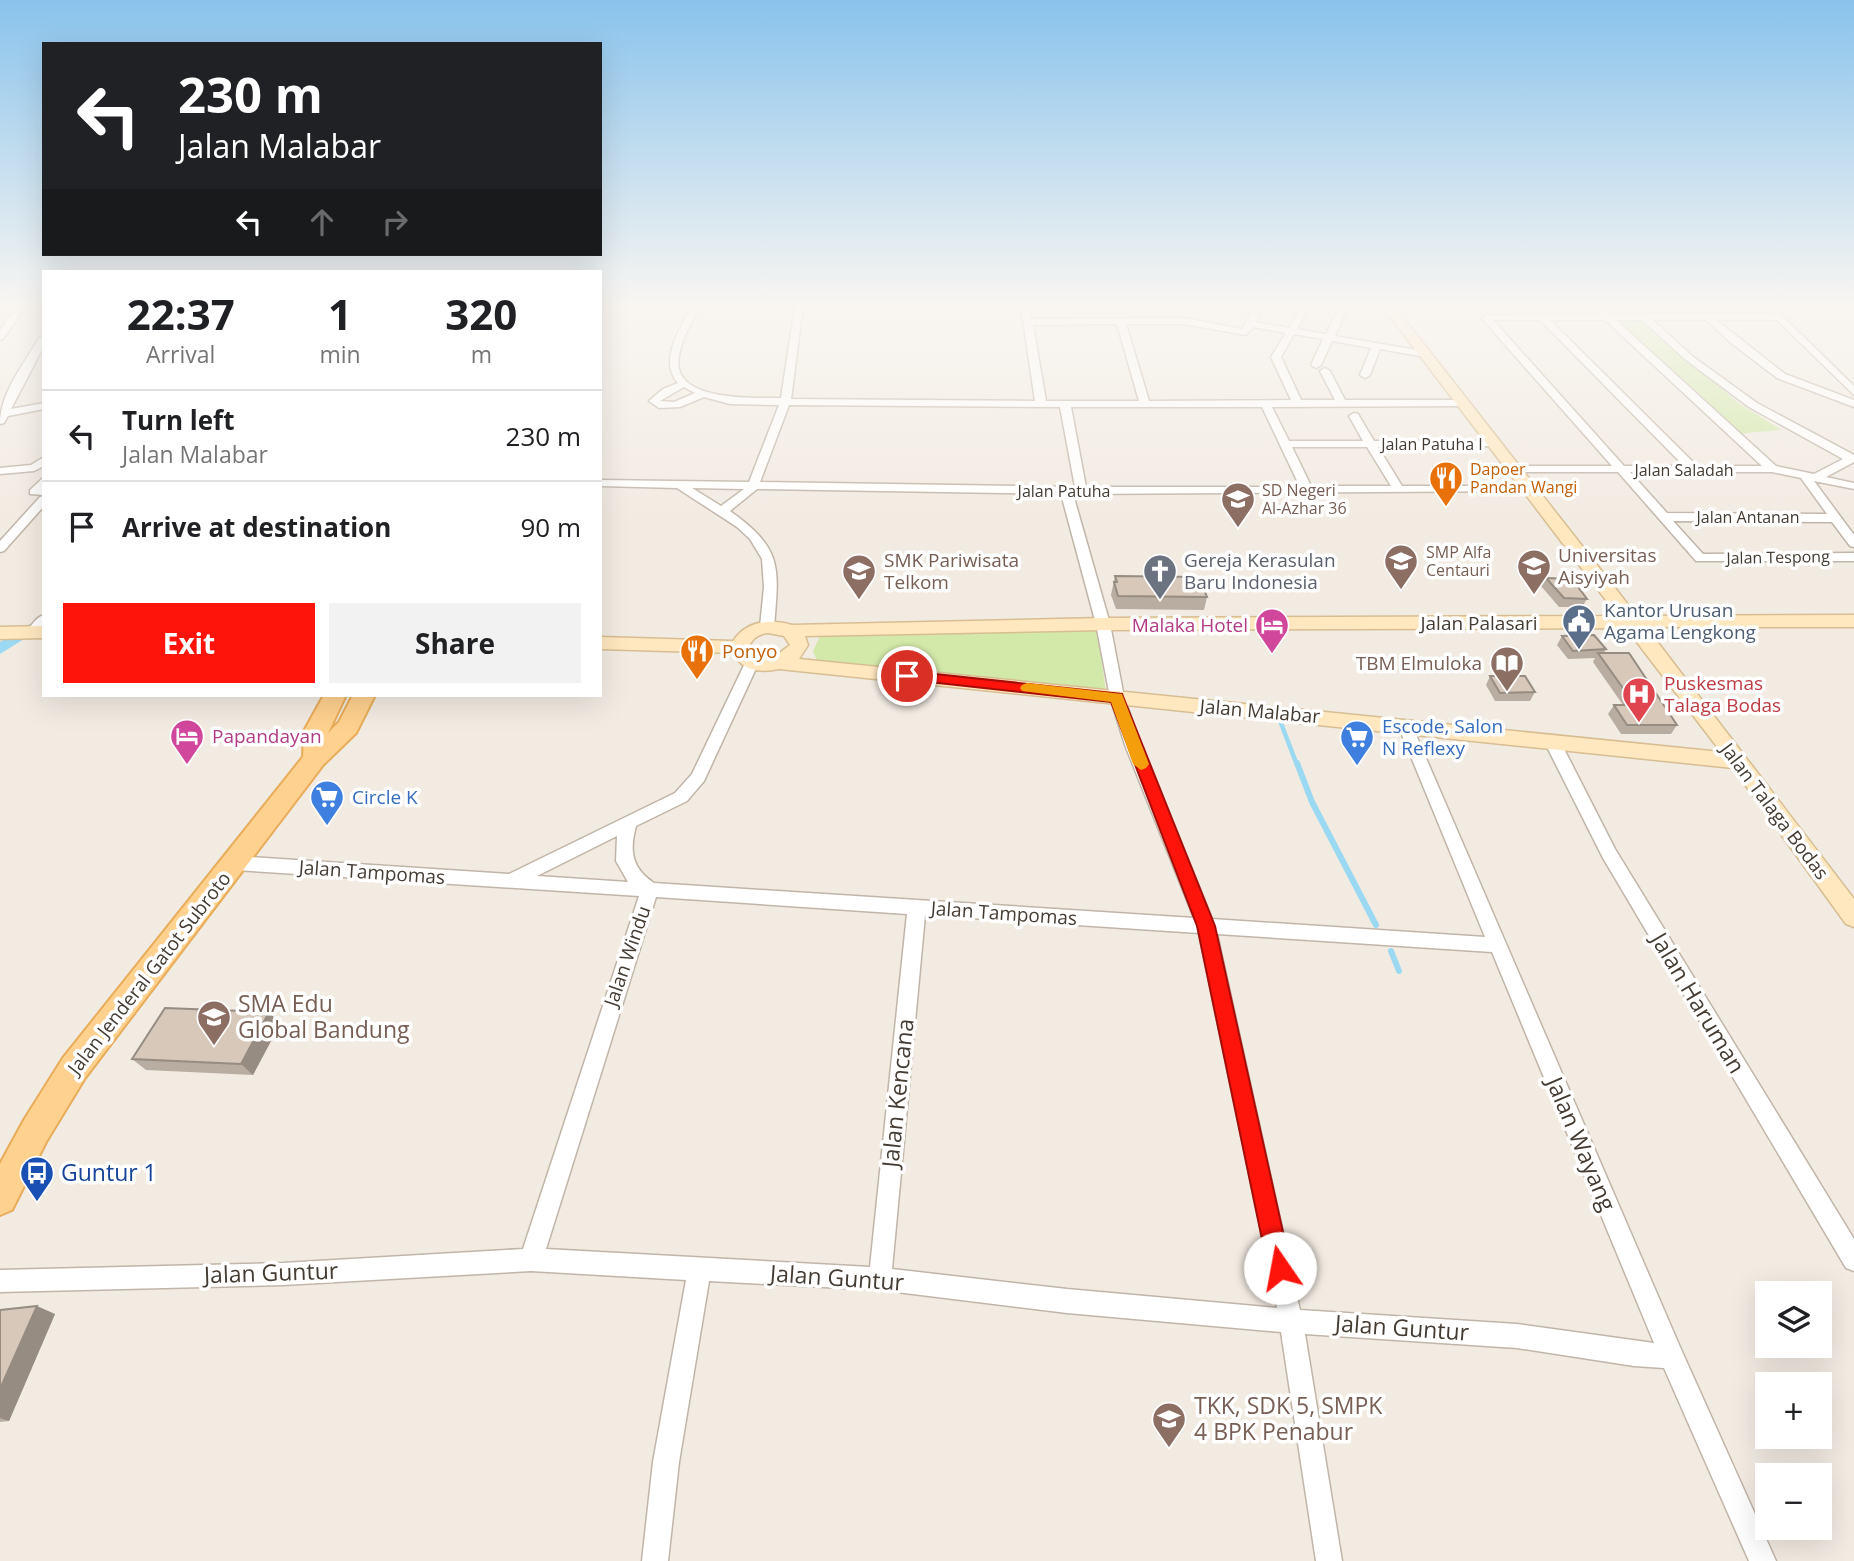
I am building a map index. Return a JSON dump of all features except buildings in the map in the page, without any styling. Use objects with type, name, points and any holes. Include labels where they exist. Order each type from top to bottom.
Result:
[{"type":"main road","points":[[315,759],[316,732],[334,697]]},
{"type":"main road","name":"Jalan Jenderal Gatot Subroto","points":[[0,1198],[35,1131],[74,1068],[315,759],[348,727],[363,697]]},
{"type":"street","points":[[1,416],[20,379]]},
{"type":"street","points":[[680,379],[683,384],[701,394],[730,401],[1041,404],[1463,403]]},
{"type":"street","points":[[722,510],[752,488],[785,402],[788,379]]},
{"type":"street","points":[[1037,379],[1041,404]]},
{"type":"street","points":[[1138,379],[1145,404]]},
{"type":"street","points":[[1286,379],[1298,404]]},
{"type":"street","points":[[1327,379],[1342,404]]},
{"type":"street","name":"Jalan Talaga Bodas","points":[[1444,379],[1739,761],[1854,917]]},
{"type":"street","points":[[1540,379],[1662,517]]},
{"type":"street","points":[[1604,379],[1695,470]]},
{"type":"street","points":[[1674,379],[1772,470]]},
{"type":"street","points":[[1717,379],[1753,405],[1852,458]]},
{"type":"street","points":[[1788,379],[1854,404]]},
{"type":"street","points":[[1841,379],[1854,392]]},
{"type":"street","points":[[683,384],[654,401],[659,405],[676,405],[701,394]]},
{"type":"street","points":[[2,387],[15,387]]},
{"type":"street","points":[[30,408],[42,395]]},
{"type":"street","points":[[1065,404],[1081,491]]},
{"type":"street","points":[[1266,404],[1307,490]]},
{"type":"street","points":[[1,416],[42,406]]},
{"type":"street","name":"Jalan Patuha I","points":[[1354,415],[1398,489]]},
{"type":"street","name":"Jalan Patuha I","points":[[1285,444],[1494,444]]},
{"type":"street","points":[[1852,458],[1810,477],[1854,543]]},
{"type":"street","points":[[0,471],[42,464]]},
{"type":"street","name":"Jalan Saladah","points":[[1513,469],[1772,470],[1854,486]]},
{"type":"street","points":[[42,482],[34,492],[42,492]]},
{"type":"street","name":"Jalan Patuha","points":[[602,483],[752,488],[1066,491],[1528,489]]},
{"type":"street","points":[[680,486],[722,510],[757,537],[769,557],[772,569],[767,627]]},
{"type":"street","points":[[1066,491],[1103,624],[1116,697],[1206,926],[1291,1321],[1329,1561]]},
{"type":"street","points":[[0,548],[42,501]]},
{"type":"street","name":"Jalan Antanan","points":[[1662,517],[1835,518]]},
{"type":"street","name":"Jalan Tespong","points":[[1662,517],[1702,558],[1854,557]]},
{"type":"street","name":"Jalan Palasari","points":[[1103,624],[1854,621]]},
{"type":"street","points":[[791,631],[799,640],[799,645],[793,655],[780,663],[766,665],[752,662],[743,656],[741,641],[751,632],[767,627],[791,631],[1103,624]]},
{"type":"street","points":[[0,633],[39,629]]},
{"type":"street","points":[[602,643],[740,647]]},
{"type":"street","points":[[629,823],[681,797],[690,789],[752,662]]},
{"type":"street","name":"Jalan Malabar","points":[[780,663],[1739,761]]},
{"type":"street","name":"Jalan Wayang","points":[[1405,725],[1671,1356],[1763,1561]]},
{"type":"street","name":"Jalan Haruman","points":[[1552,741],[1609,853],[1854,1261]]},
{"type":"street","name":"Jalan Tampomas","points":[[509,881],[629,823]]},
{"type":"street","name":"Jalan Windu","points":[[531,1260],[597,1045],[650,890],[635,880],[626,867],[622,845],[629,823]]},
{"type":"street","name":"Jalan Tampomas","points":[[234,863],[1498,945]]},
{"type":"street","name":"Jalan Kencana","points":[[880,1279],[917,907]]},
{"type":"street","name":"Jalan Guntur","points":[[0,1281],[283,1274],[531,1260],[880,1279],[1067,1301],[1291,1321],[1517,1336],[1634,1354],[1671,1356]]},
{"type":"street","points":[[655,1561],[666,1462],[699,1270]]},
{"type":"green space","points":[[1675,379],[1710,379],[1737,402],[1781,430],[1737,434]]},
{"type":"green space","points":[[1097,629],[1106,692],[830,675],[820,668],[813,651],[820,636],[827,633]]},
{"type":"waterway","points":[[0,649],[35,626]]},
{"type":"waterway","points":[[1279,718],[1297,765]]},
{"type":"waterway","points":[[1297,763],[1312,802],[1376,925]]},
{"type":"waterway","points":[[1391,951],[1399,971]]},
{"type":"slow traffic","points":[[1027,688],[1116,697],[1141,764]]},
{"type":"place","name":"Dapoer Pandan Wangi","points":[[1446,508]]},
{"type":"place","name":"SD Negeri Al-Azhar 36","points":[[1238,529]]},
{"type":"place","name":"SMP Alfa Centauri","points":[[1401,591]]},
{"type":"place","name":"Universitas Aisyiyah","points":[[1534,596]]},
{"type":"place","name":"SMK Pariwisata Telkom","points":[[859,601]]},
{"type":"place","name":"Gereja Kerasulan Baru Indonesia","points":[[1160,601]]},
{"type":"place","name":"Kantor Urusan Agama Lengkong","points":[[1579,651]]},
{"type":"place","name":"Malaka Hotel","points":[[1272,655]]},
{"type":"place","name":"Ponyo","points":[[697,681]]},
{"type":"place","name":"TBM Elmuloka","points":[[1507,693]]},
{"type":"place","name":"Puskesmas Talaga Bodas","points":[[1639,724]]},
{"type":"place","name":"Papandayan","points":[[187,766]]},
{"type":"place","name":"Escode, Salon N Reflexy","points":[[1357,767]]},
{"type":"place","name":"Circle K","points":[[327,827]]},
{"type":"place","name":"SMA Edu Global Bandung","points":[[214,1047]]},
{"type":"place","name":"Guntur 1","points":[[37,1203]]},
{"type":"place","name":"TKK, SDK 5, SMPK 4 BPK Penabur","points":[[1169,1449]]},
{"type":"route","points":[[907,676],[1116,697],[1206,926],[1280,1268]]}]
